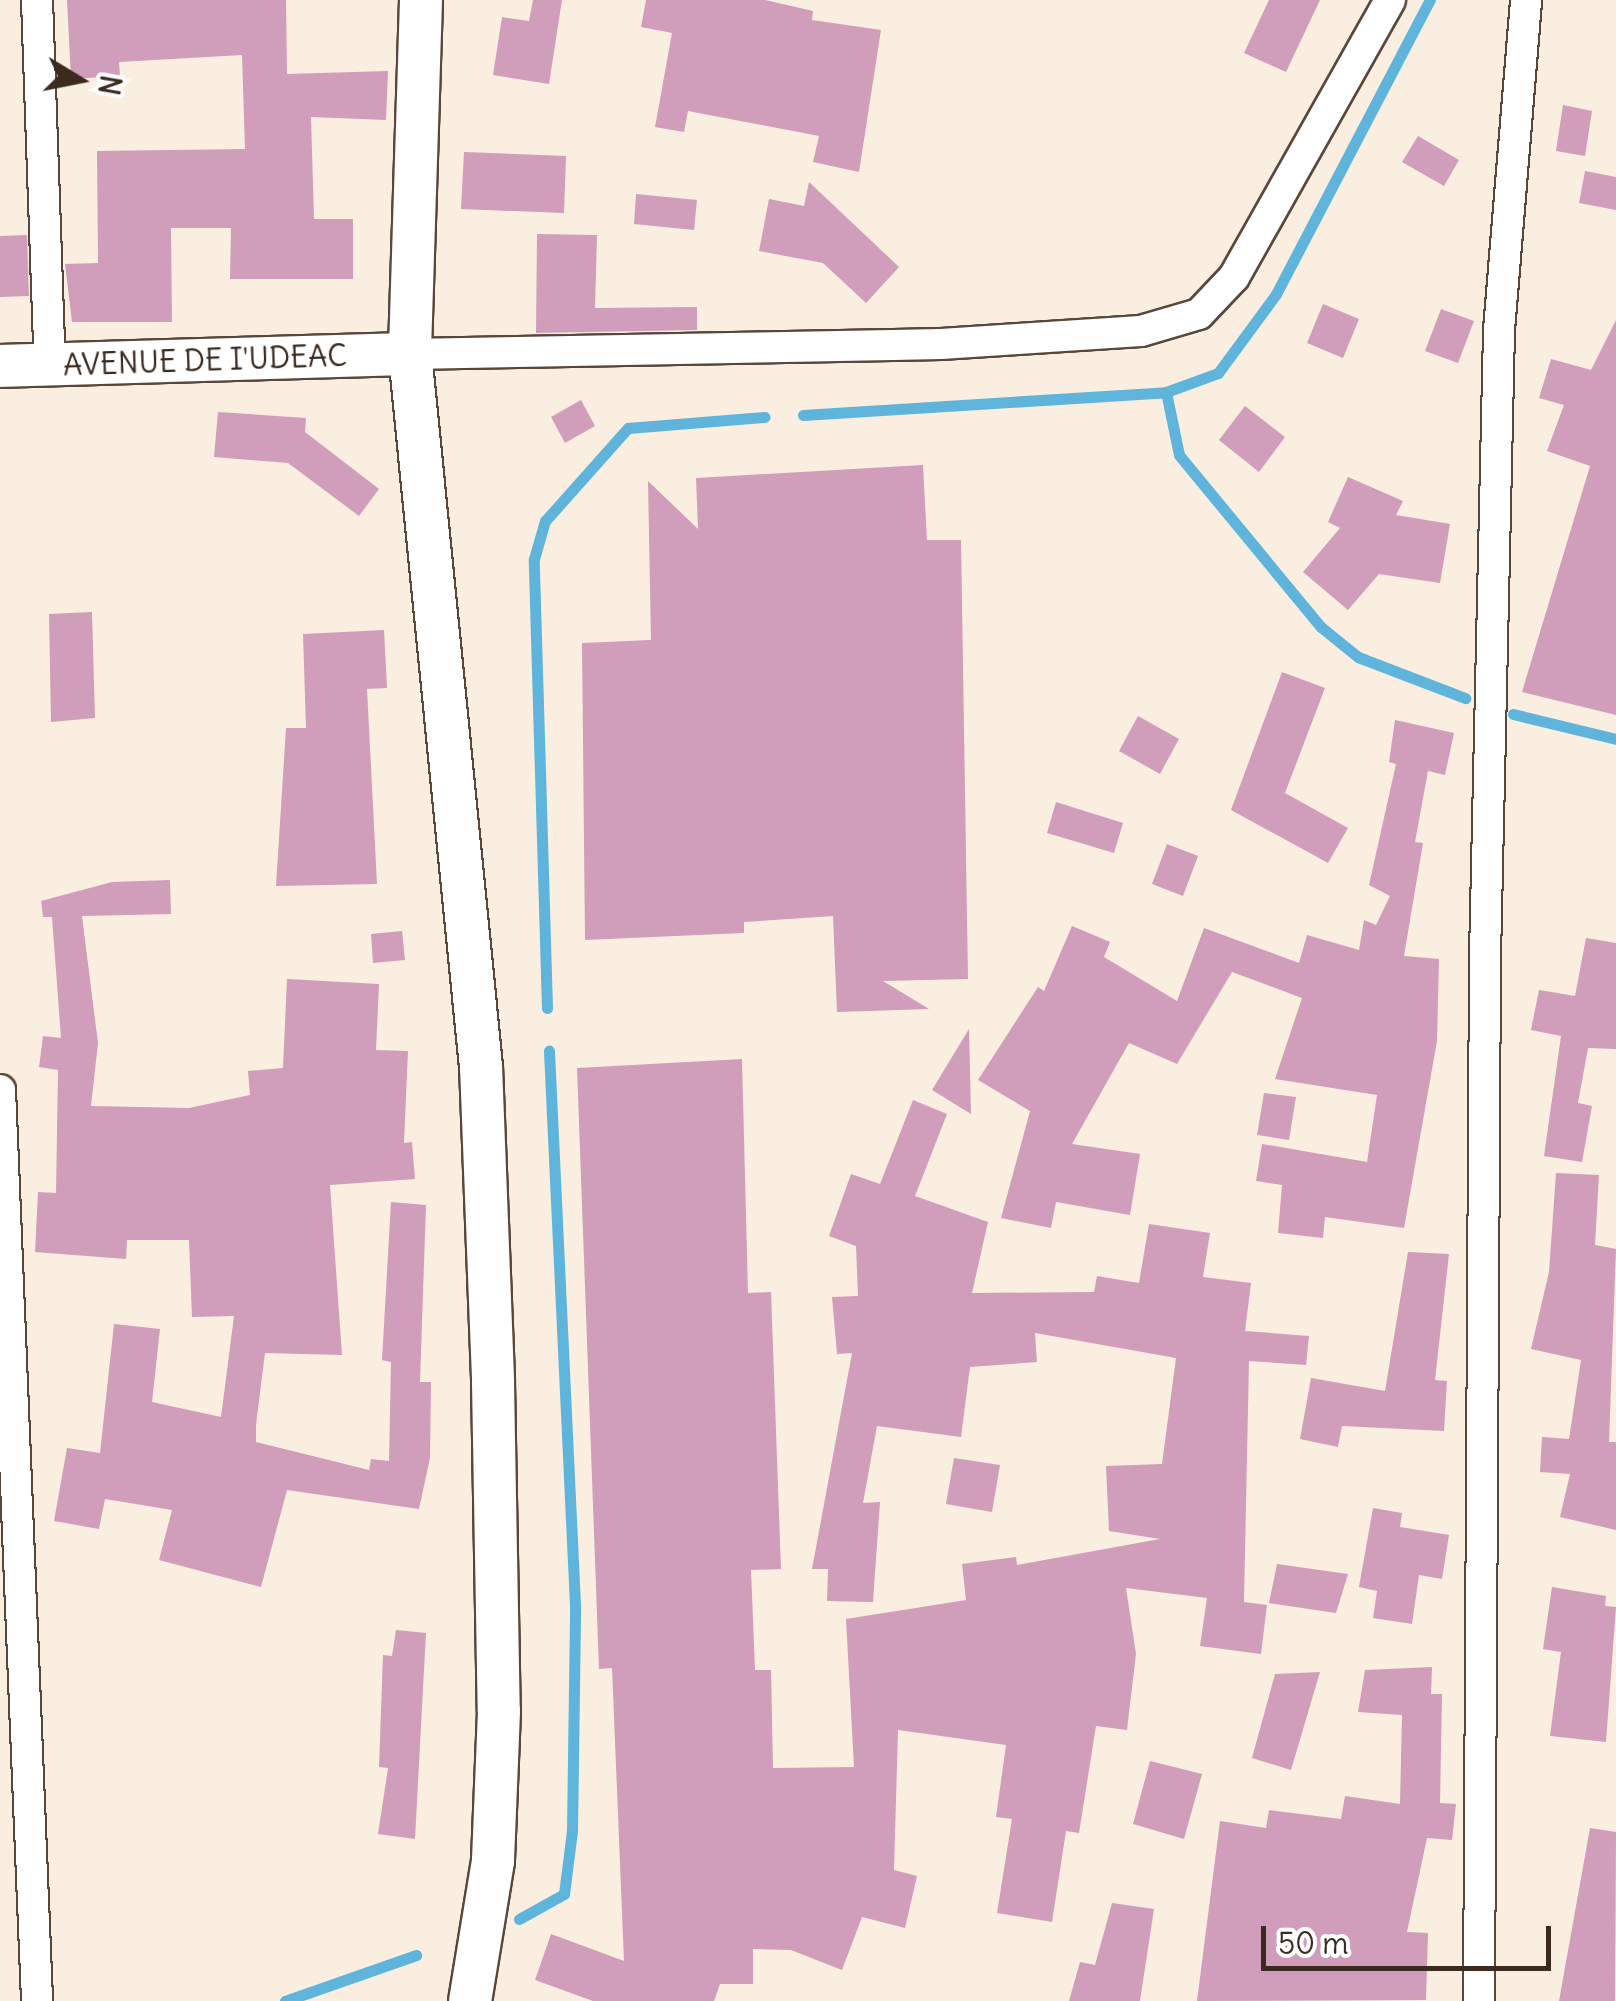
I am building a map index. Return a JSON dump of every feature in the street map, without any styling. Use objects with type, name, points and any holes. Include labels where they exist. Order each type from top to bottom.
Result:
[{"type":"main road","points":[[421,0],[410,354],[484,1125],[499,1711],[493,1861],[470,2001]]},
{"type":"main road","name":"AVENUE DE I'UDEAC","points":[[0,366],[410,354]]},
{"type":"street","points":[[36,0],[50,364]]},
{"type":"street","points":[[410,354],[940,344],[1140,331],[1199,314],[1234,277],[1390,0]]},
{"type":"street","points":[[1479,2001],[1486,879],[1500,330],[1526,0]]},
{"type":"street","points":[[0,1090],[37,2001]]},
{"type":"building","points":[[67,0],[286,0],[287,74],[388,71],[386,120],[311,117],[314,219],[353,219],[353,279],[230,279],[231,228],[171,228],[172,322],[72,322],[65,264],[98,263],[97,151],[245,149],[242,55],[119,62],[120,76],[71,79]]},
{"type":"building","points":[[533,0],[562,0],[549,84],[493,75],[502,17],[529,21]]},
{"type":"building","points":[[646,0],[765,0],[813,11],[812,20],[881,30],[859,172],[813,162],[819,136],[688,111],[684,132],[655,127],[672,33],[641,27]]},
{"type":"building","points":[[1269,0],[1320,0],[1286,72],[1244,53]]},
{"type":"building","points":[[1563,105],[1592,111],[1585,156],[1556,151]]},
{"type":"building","points":[[1418,136],[1459,160],[1444,186],[1402,162]]},
{"type":"building","points":[[464,152],[566,156],[564,213],[461,209]]},
{"type":"building","points":[[1585,171],[1616,177],[1616,210],[1579,203]]},
{"type":"building","points":[[809,182],[899,267],[866,303],[823,263],[759,251],[769,199],[804,206]]},
{"type":"building","points":[[636,194],[697,200],[694,230],[634,224]]},
{"type":"building","points":[[537,234],[597,235],[595,308],[697,307],[697,330],[536,333]]},
{"type":"building","points":[[27,235],[29,296],[0,297],[0,236]]},
{"type":"building","points":[[1323,304],[1359,319],[1343,358],[1307,343]]},
{"type":"building","points":[[1441,309],[1474,321],[1458,363],[1425,351]]},
{"type":"building","points":[[1616,320],[1616,715],[1522,692],[1590,466],[1547,451],[1564,405],[1539,398],[1551,359],[1591,370]]},
{"type":"building","points":[[581,400],[595,426],[565,443],[551,417]]},
{"type":"building","points":[[1245,406],[1285,437],[1259,472],[1219,440]]},
{"type":"building","points":[[218,412],[306,418],[305,432],[379,489],[359,516],[288,463],[214,457]]},
{"type":"building","points":[[923,465],[927,540],[961,540],[968,979],[883,981],[929,1009],[837,1012],[833,916],[744,922],[744,933],[585,940],[582,643],[651,640],[648,481],[698,529],[696,478]]},
{"type":"building","points":[[1348,477],[1403,501],[1396,515],[1450,524],[1440,583],[1379,574],[1348,610],[1303,572],[1340,528],[1328,522]]},
{"type":"building","points":[[92,612],[95,718],[51,722],[49,614]]},
{"type":"building","points":[[384,630],[387,688],[367,689],[377,884],[276,886],[286,728],[306,728],[303,634]]},
{"type":"building","points":[[1282,672],[1325,688],[1285,793],[1348,828],[1328,863],[1231,810]]},
{"type":"building","points":[[1138,716],[1179,739],[1160,774],[1119,751]]},
{"type":"building","points":[[1395,720],[1454,733],[1445,775],[1428,771],[1415,842],[1423,843],[1404,956],[1439,959],[1437,1041],[1404,1228],[1325,1217],[1323,1238],[1278,1233],[1282,1185],[1256,1181],[1262,1144],[1367,1162],[1377,1095],[1275,1079],[1302,998],[1232,972],[1177,1064],[1129,1043],[1072,1144],[1140,1154],[1130,1215],[1056,1202],[1051,1228],[1001,1218],[1030,1111],[978,1080],[1038,987],[1044,991],[1072,926],[1110,942],[1104,957],[1177,1001],[1204,928],[1299,963],[1307,935],[1359,950],[1364,920],[1376,925],[1390,896],[1369,885],[1396,764],[1389,762]]},
{"type":"building","points":[[1056,802],[1123,823],[1114,853],[1047,833]]},
{"type":"building","points":[[1167,844],[1198,856],[1183,896],[1152,884]]},
{"type":"building","points":[[170,880],[171,914],[82,916],[98,1043],[91,1106],[189,1108],[250,1095],[248,1071],[283,1068],[287,979],[379,984],[376,1050],[408,1051],[404,1143],[412,1142],[415,1179],[330,1185],[342,1355],[265,1353],[256,1442],[369,1470],[371,1459],[389,1461],[391,1362],[382,1360],[391,1202],[426,1205],[420,1382],[431,1382],[430,1458],[419,1509],[287,1490],[261,1587],[159,1560],[172,1510],[105,1499],[99,1529],[54,1521],[67,1448],[100,1453],[114,1324],[160,1329],[152,1402],[221,1417],[234,1316],[192,1317],[189,1240],[127,1240],[126,1259],[35,1252],[38,1192],[56,1193],[58,1070],[39,1067],[43,1036],[61,1038],[52,917],[43,917],[41,901],[112,882]]},
{"type":"building","points":[[402,931],[405,960],[373,963],[371,934]]},
{"type":"building","points":[[1586,938],[1616,943],[1616,1049],[1588,1048],[1578,1103],[1592,1106],[1582,1162],[1544,1156],[1561,1036],[1531,1030],[1539,990],[1575,996]]},
{"type":"building","points":[[969,1029],[971,1114],[932,1090]]},
{"type":"building","points":[[742,1059],[748,1293],[771,1292],[781,1569],[751,1570],[755,1670],[771,1670],[773,1768],[854,1767],[846,1619],[966,1600],[962,1564],[1016,1557],[1017,1565],[1160,1539],[1109,1531],[1106,1466],[1162,1464],[1176,1358],[1035,1333],[1037,1362],[970,1367],[961,1437],[877,1426],[863,1503],[880,1502],[873,1602],[827,1601],[828,1569],[812,1569],[852,1353],[837,1354],[832,1297],[858,1296],[856,1246],[829,1236],[851,1174],[880,1184],[913,1100],[947,1114],[915,1196],[988,1222],[972,1293],[1094,1292],[1097,1276],[1139,1283],[1149,1224],[1210,1233],[1203,1277],[1251,1283],[1245,1331],[1309,1336],[1306,1365],[1249,1361],[1244,1602],[1267,1605],[1261,1654],[1200,1646],[1207,1598],[1126,1588],[1136,1654],[1127,1730],[1096,1726],[1079,1833],[1066,1831],[1052,1922],[997,1913],[1012,1819],[996,1817],[1006,1745],[898,1730],[894,1870],[917,1876],[905,1928],[862,1917],[842,1970],[791,1950],[753,1949],[753,1984],[720,1984],[714,2001],[593,2001],[535,1980],[551,1934],[624,1961],[612,1668],[599,1669],[577,1068]]},
{"type":"building","points":[[1264,1093],[1296,1097],[1289,1140],[1257,1135]]},
{"type":"building","points":[[1556,1173],[1599,1175],[1595,1245],[1616,1249],[1609,1442],[1616,1442],[1616,1530],[1560,1517],[1570,1474],[1540,1472],[1542,1437],[1569,1439],[1581,1360],[1531,1349],[1549,1272]]},
{"type":"building","points":[[1408,1252],[1449,1254],[1435,1380],[1447,1381],[1444,1431],[1342,1426],[1338,1447],[1300,1439],[1311,1378],[1385,1391]]},
{"type":"building","points":[[954,1458],[1000,1465],[992,1512],[946,1504]]},
{"type":"building","points":[[1373,1508],[1402,1513],[1400,1527],[1449,1535],[1442,1579],[1419,1575],[1412,1624],[1373,1618],[1377,1591],[1359,1587]]},
{"type":"building","points":[[1277,1564],[1348,1574],[1336,1613],[1269,1603]]},
{"type":"building","points":[[1552,1587],[1606,1596],[1605,1606],[1616,1607],[1606,1742],[1550,1736],[1561,1652],[1543,1649]]},
{"type":"building","points":[[396,1630],[426,1633],[415,1839],[378,1834],[388,1768],[379,1767],[383,1655],[392,1656]]},
{"type":"building","points":[[1432,1667],[1431,1694],[1442,1694],[1440,1803],[1456,1804],[1452,1840],[1427,1838],[1407,1932],[1428,1933],[1426,2000],[1197,2001],[1220,1821],[1266,1828],[1269,1810],[1341,1819],[1345,1796],[1400,1804],[1402,1715],[1358,1712],[1365,1670]]},
{"type":"building","points":[[1320,1672],[1291,1770],[1252,1758],[1275,1674]]},
{"type":"building","points":[[1150,1761],[1202,1774],[1184,1839],[1133,1824]]},
{"type":"building","points":[[1590,1828],[1616,1832],[1615,2001],[1559,2001]]},
{"type":"building","points":[[1112,1903],[1154,1909],[1140,2001],[1069,2001],[1080,1962],[1095,1965]]},
{"type":"waterway","points":[[803,415],[1166,392],[1218,373],[1276,294],[1430,0]]},
{"type":"waterway","points":[[1166,392],[1179,455],[1321,627],[1358,657],[1465,698]]},
{"type":"waterway","points":[[547,1008],[534,559],[545,521],[628,428],[765,417]]},
{"type":"waterway","points":[[1513,714],[1616,739]]},
{"type":"waterway","points":[[519,1919],[564,1894],[572,1831],[575,1605],[549,1051]]},
{"type":"waterway","points":[[285,2001],[416,1955]]}]
